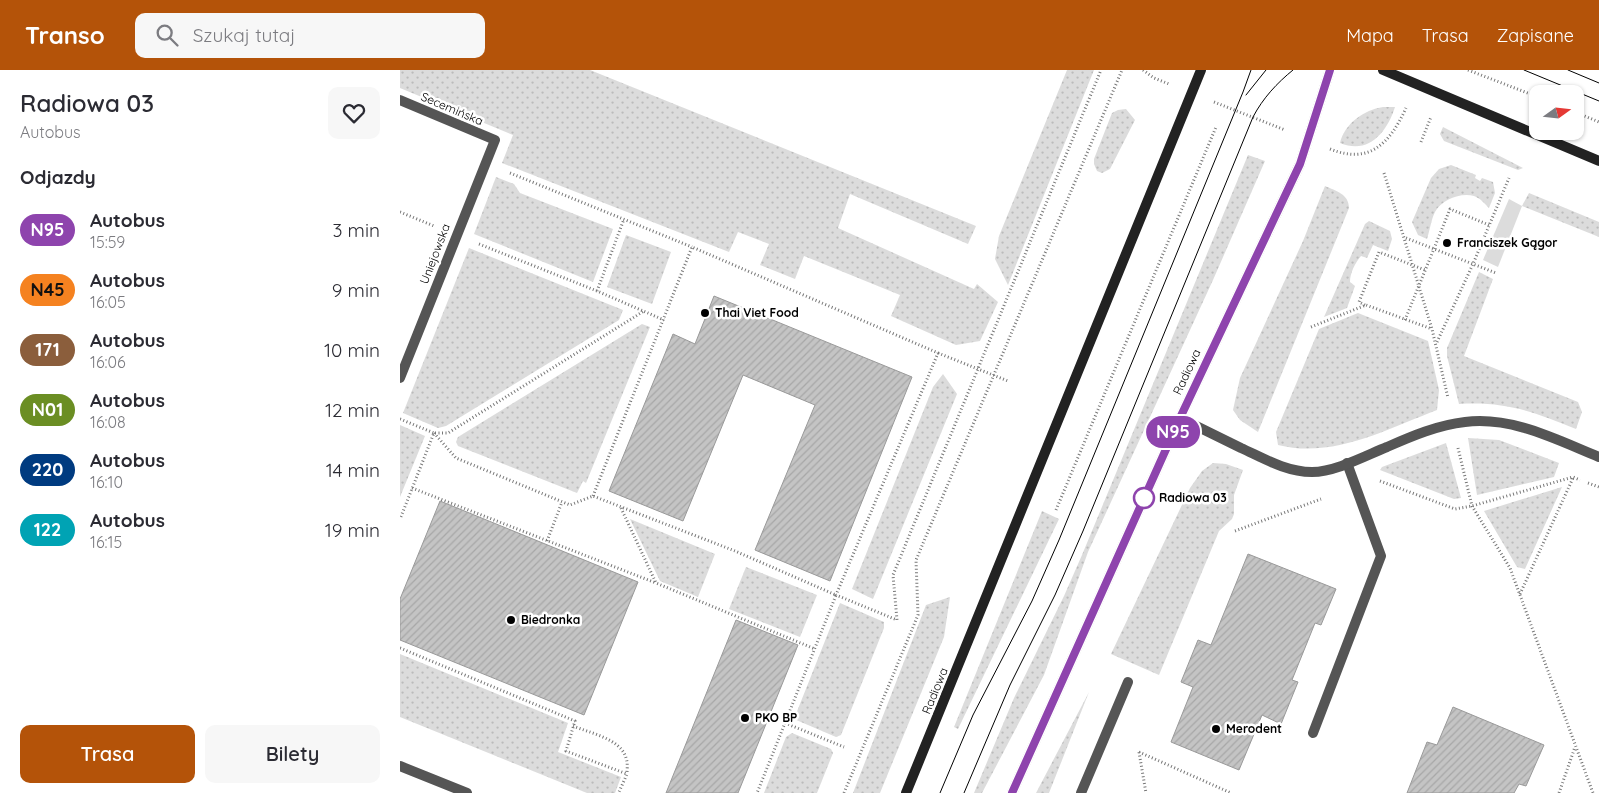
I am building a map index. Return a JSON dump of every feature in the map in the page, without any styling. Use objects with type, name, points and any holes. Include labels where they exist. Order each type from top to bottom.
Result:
[{"type":"street","name":"Radiowa","points":[[906,793],[1201,70]]},
{"type":"street","name":"Radiowa","points":[[1012,793],[1180,418],[1300,164],[1306,139],[1330,70]]},
{"type":"street","points":[[1383,70],[1599,161]]},
{"type":"street","name":"Secemińska","points":[[400,100],[495,140]]},
{"type":"street","name":"Uniejowska","points":[[400,378],[495,140]]},
{"type":"street","points":[[1180,418],[1291,470],[1314,472],[1347,463],[1431,430],[1453,424],[1476,421],[1503,422],[1526,428],[1599,458]]},
{"type":"street","points":[[1313,733],[1381,556],[1347,463]]},
{"type":"street","points":[[1081,793],[1128,682]]},
{"type":"street","points":[[400,766],[467,793]]},
{"type":"path","points":[[400,419],[434,433],[456,458],[562,502],[570,505],[593,496],[735,551],[897,620],[893,575],[1101,70]]},
{"type":"path","points":[[844,793],[918,615],[916,560],[1122,70]]},
{"type":"path","points":[[1143,70],[1154,78],[1344,154],[1355,154],[1373,150],[1380,146],[1391,136],[1407,105]]},
{"type":"path","points":[[1468,70],[1529,94]]},
{"type":"path","points":[[1421,142],[1432,114]]},
{"type":"path","points":[[1584,116],[1599,122]]},
{"type":"path","points":[[1056,510],[1216,127]]},
{"type":"path","points":[[486,164],[692,247],[938,354],[1008,381]]},
{"type":"path","points":[[1384,173],[1414,265],[1436,344],[1450,407]]},
{"type":"path","points":[[1436,344],[1473,264],[1509,178]]},
{"type":"path","points":[[1405,320],[1450,209],[1489,225]]},
{"type":"path","points":[[400,212],[664,320]]},
{"type":"path","points":[[597,291],[624,219]]},
{"type":"path","points":[[1405,237],[1496,273]]},
{"type":"path","points":[[593,496],[692,247]]},
{"type":"path","points":[[1425,270],[1378,252],[1359,302],[1432,329]]},
{"type":"path","points":[[1312,327],[1366,305]]},
{"type":"path","points":[[434,433],[448,432],[644,311]]},
{"type":"path","points":[[757,793],[836,595],[938,354]]},
{"type":"path","points":[[400,519],[434,433]]},
{"type":"path","points":[[1456,440],[1472,506],[1510,568],[1593,793]]},
{"type":"path","points":[[1472,506],[1573,477],[1599,487]]},
{"type":"path","points":[[1520,594],[1573,477]]},
{"type":"path","points":[[412,488],[656,583],[815,649]]},
{"type":"path","points":[[547,541],[562,502]]},
{"type":"path","points":[[621,507],[656,583]]},
{"type":"path","points":[[400,648],[575,721],[566,751],[627,774]]},
{"type":"path","points":[[785,723],[844,747]]},
{"type":"path","points":[[573,726],[613,742],[622,750],[627,759],[627,774],[619,792]]},
{"type":"path","points":[[1559,793],[1576,747]]},
{"type":"path","points":[[1146,793],[1139,752],[1231,793]]},
{"type":"shaded area","points":[[400,70],[590,70],[976,226],[968,244],[850,194],[838,228],[974,289],[977,284],[998,302],[980,341],[956,345],[891,316],[900,295],[804,256],[795,279],[760,265],[769,244],[738,232],[729,252],[502,163],[513,135],[400,88]]},
{"type":"shaded area","points":[[1067,70],[1094,70],[1008,285],[995,259],[999,236]]},
{"type":"shaded area","points":[[1383,107],[1395,107],[1382,133],[1375,139],[1360,146],[1340,143],[1346,129],[1356,119],[1362,114]]},
{"type":"shaded area","points":[[1126,109],[1135,120],[1110,169],[1102,173],[1097,171],[1094,159],[1112,113]]},
{"type":"shaded area","points":[[1443,127],[1523,168],[1518,170],[1444,141],[1440,134]]},
{"type":"shaded area","points":[[1248,155],[1265,161],[1213,280],[1088,552],[1044,675],[982,793],[974,793],[1014,698],[1082,555]]},
{"type":"shaded area","points":[[1451,165],[1476,175],[1475,178],[1480,181],[1482,178],[1493,182],[1495,193],[1489,208],[1478,198],[1469,195],[1452,198],[1442,204],[1432,218],[1427,239],[1418,235],[1412,222],[1431,178],[1439,169]]},
{"type":"shaded area","points":[[496,177],[514,184],[520,193],[613,229],[593,282],[474,234]]},
{"type":"shaded area","points":[[1325,186],[1344,196],[1347,199],[1349,208],[1258,432],[1240,420],[1233,410],[1240,378],[1303,241]]},
{"type":"shaded area","points":[[1529,193],[1599,222],[1599,237],[1522,206]]},
{"type":"shaded area","points":[[1509,199],[1522,206],[1498,267],[1483,260]]},
{"type":"shaded area","points":[[1369,221],[1390,231],[1392,239],[1388,251],[1373,245],[1367,258],[1361,256],[1351,275],[1350,282],[1355,286],[1347,308],[1324,317],[1365,224]]},
{"type":"shaded area","points":[[626,235],[671,252],[652,304],[607,287]]},
{"type":"shaded area","points":[[469,248],[623,310],[619,320],[446,426],[438,428],[403,413]]},
{"type":"shaded area","points":[[1479,272],[1493,279],[1464,356],[1578,402],[1582,412],[1576,429],[1533,413],[1505,406],[1459,404],[1447,356],[1447,348]]},
{"type":"shaded area","points":[[1358,313],[1428,341],[1439,390],[1437,410],[1379,433],[1339,445],[1299,448],[1278,445],[1276,432],[1319,329]]},
{"type":"shaded area","points":[[642,324],[650,327],[586,483],[583,481],[577,493],[458,446],[456,442],[458,437]]},
{"type":"shaded area","points":[[943,374],[957,394],[873,599],[852,589],[933,387]]},
{"type":"shaded area","points":[[400,425],[425,436],[400,497]]},
{"type":"shaded area","points":[[1468,438],[1499,440],[1559,463],[1554,477],[1477,495]]},
{"type":"shaded area","points":[[1446,443],[1461,498],[1454,499],[1380,470],[1382,467]]},
{"type":"shaded area","points":[[1213,463],[1226,464],[1243,470],[1234,495],[1234,514],[1232,519],[1219,531],[1159,675],[1111,654],[1190,488],[1202,471]]},
{"type":"shaded area","points":[[1562,487],[1525,569],[1517,567],[1484,511]]},
{"type":"shaded area","points":[[1042,511],[1059,519],[958,729],[954,727]]},
{"type":"shaded area","points":[[630,519],[715,554],[698,597],[660,581]]},
{"type":"shaded area","points":[[746,567],[817,595],[800,637],[729,609]]},
{"type":"shaded area","points":[[950,597],[944,637],[880,793],[853,793],[926,605]]},
{"type":"shaded area","points":[[840,603],[884,622],[884,628],[841,735],[836,737],[794,719]]},
{"type":"shaded area","points":[[400,654],[568,723],[558,752],[621,777],[615,793],[587,793],[400,717]]},
{"type":"shaded area","points":[[1089,692],[1049,793],[1036,793]]},
{"type":"shaded area","points":[[792,733],[831,749],[833,753],[817,793],[764,793],[786,737]]},
{"type":"building","points":[[714,296],[912,377],[830,581],[755,550],[815,405],[743,375],[683,521],[609,491],[673,334],[695,344]]},
{"type":"building","name":"Biedronka","points":[[440,501],[638,582],[584,715],[400,640],[400,599]]},
{"type":"building","points":[[1248,554],[1336,589],[1321,625],[1315,623],[1292,680],[1298,682],[1281,724],[1262,715],[1239,770],[1171,742],[1193,687],[1181,682],[1198,640],[1211,645]]},
{"type":"building","points":[[736,620],[798,645],[738,793],[666,793]]},
{"type":"building","points":[[1453,707],[1544,745],[1526,786],[1519,784],[1514,793],[1407,793],[1427,742],[1437,745]]},
{"type":"tram line","points":[[940,793],[973,715],[1032,601],[1059,540],[1251,70]]},
{"type":"tram line","points":[[1246,95],[1266,70]]},
{"type":"tram line","points":[[964,793],[1010,685],[1055,595],[1083,531],[1253,117],[1271,91],[1293,70]]},
{"type":"tram line","points":[[1524,70],[1599,101]]},
{"type":"tram line","points":[[1568,70],[1599,83]]},
{"type":"bus line","name":"N95","points":[[1012,793],[1180,418],[1300,164],[1306,139],[1330,70]]},
{"type":"place","name":"Franciszek Gągor","points":[[1447,243]]},
{"type":"place","name":"Thai Viet Food","points":[[705,313]]},
{"type":"place","name":"Radiowa 03","points":[[1144,498]]},
{"type":"place","name":"Biedronka","points":[[511,620]]},
{"type":"place","name":"PKO BP","points":[[745,718]]},
{"type":"place","name":"Merodent","points":[[1216,729]]}]
